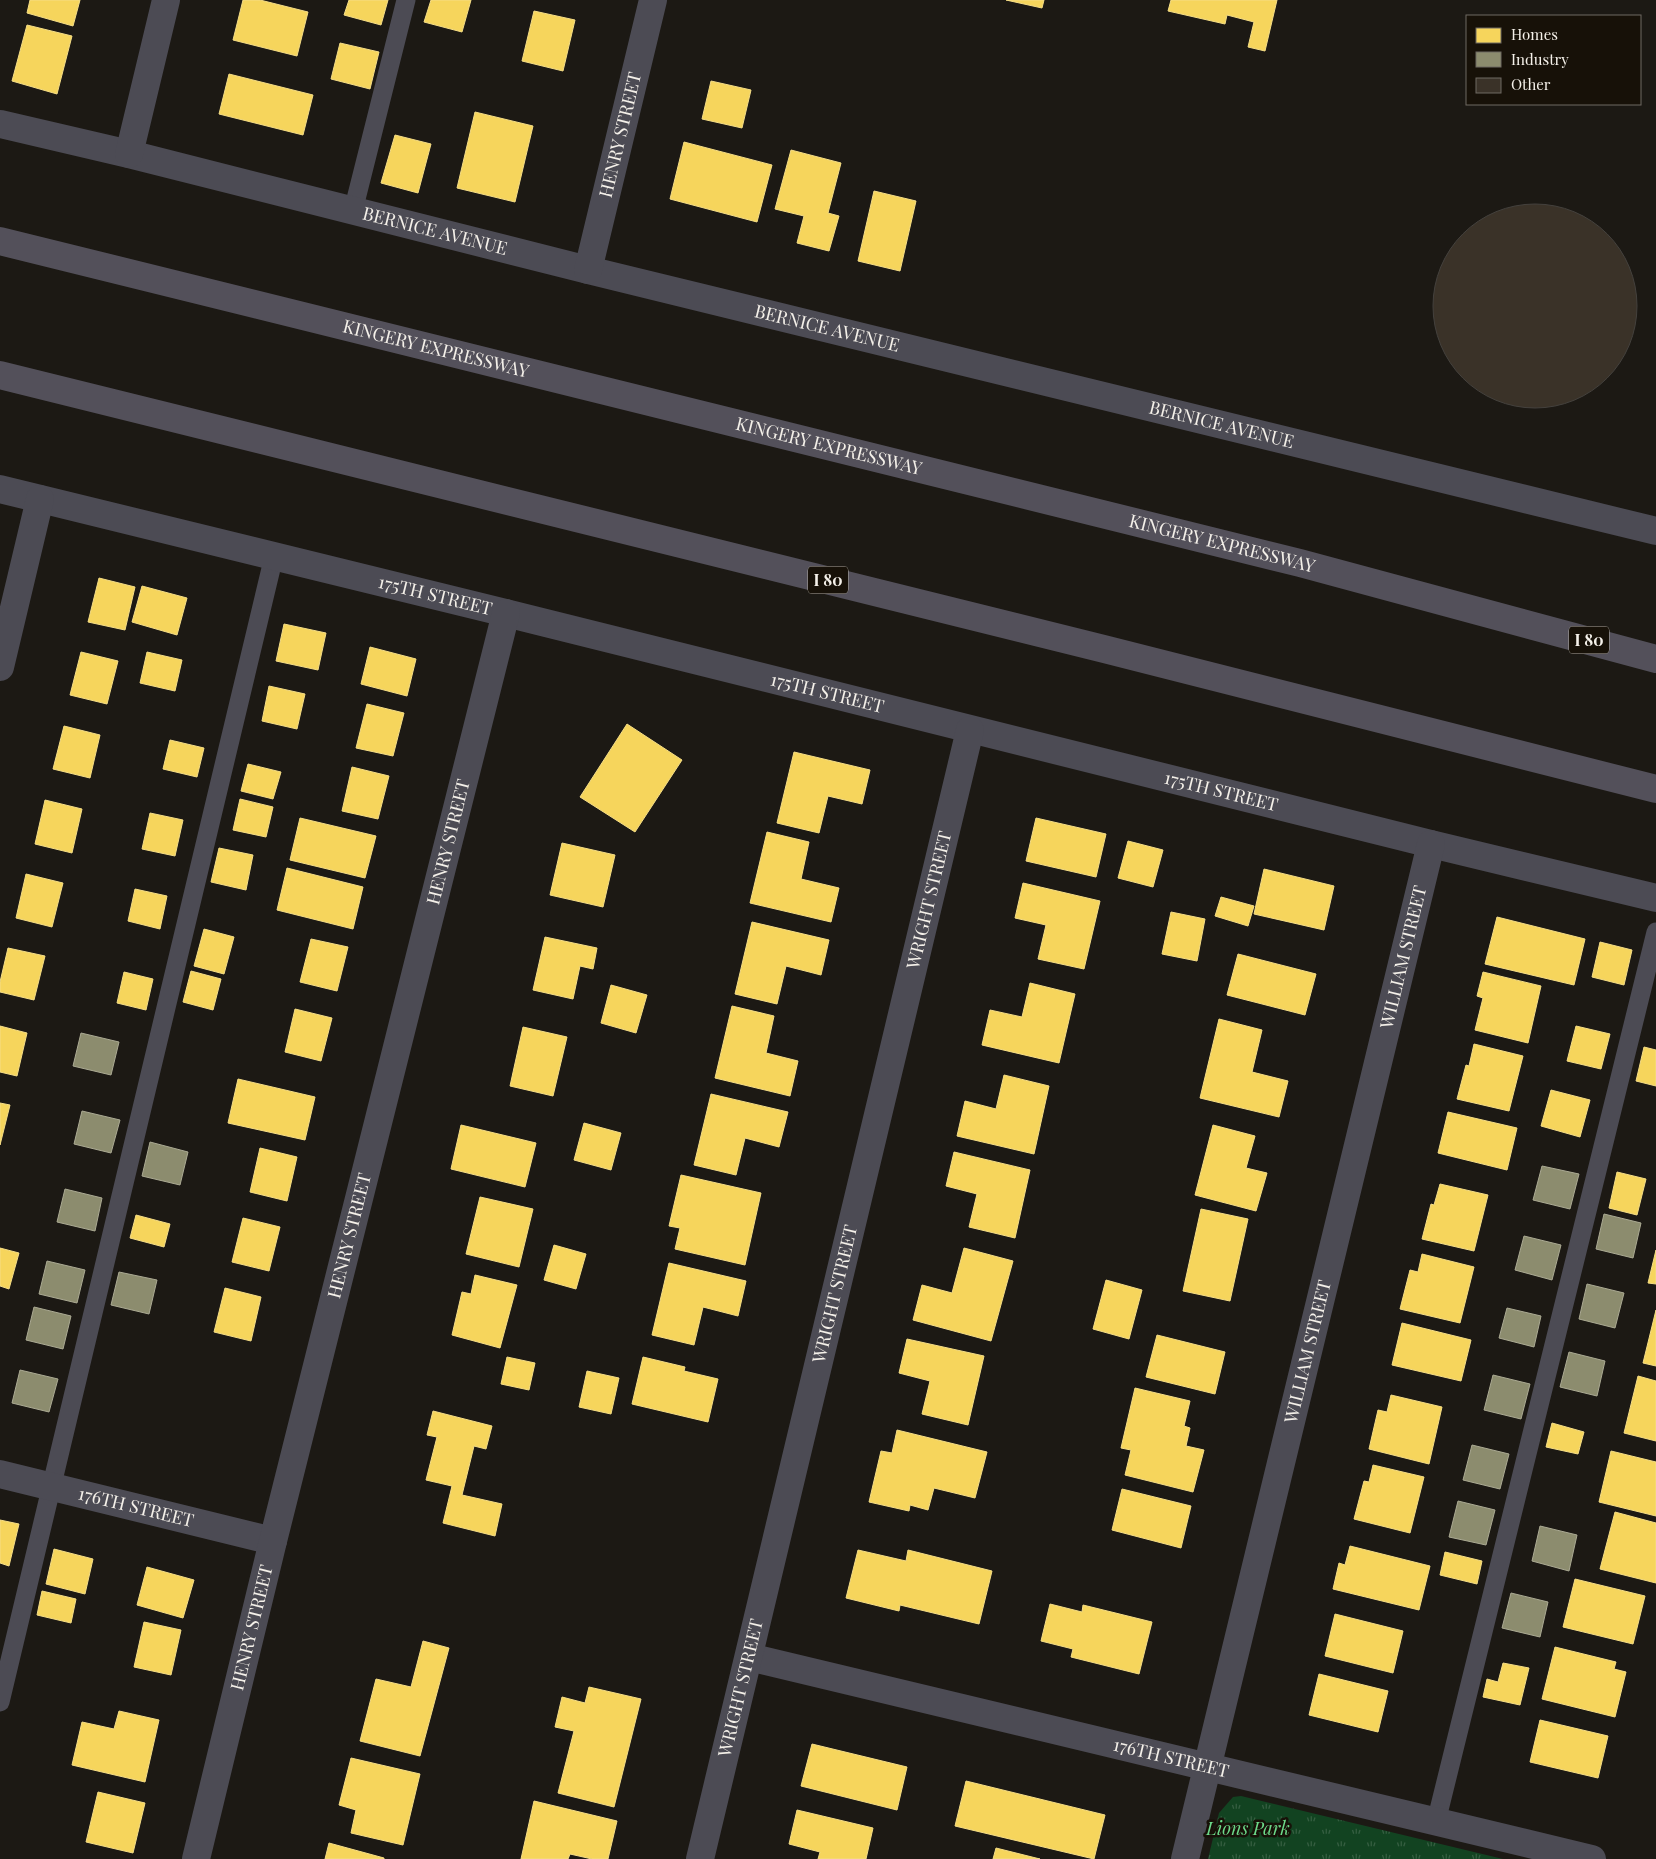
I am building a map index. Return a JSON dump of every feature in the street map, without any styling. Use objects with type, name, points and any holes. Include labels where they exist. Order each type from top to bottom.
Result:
[{"type":"highway","name":"KINGERY EXPRESSWAY","points":[[0,242],[1290,560],[1656,659]]},
{"type":"highway","name":"I 80","points":[[0,375],[1104,649],[1656,790]]},
{"type":"street","points":[[130,154],[166,0]]},
{"type":"street","name":"HENRY STREET","points":[[588,270],[654,0]]},
{"type":"street","name":"BERNICE AVENUE","points":[[0,124],[130,154],[588,270],[1656,531]]},
{"type":"street","name":"175TH STREET","points":[[0,489],[1431,844],[1656,898]]},
{"type":"street","points":[[0,667],[40,499]]},
{"type":"street","name":"HENRY STREET","points":[[196,1859],[272,1541],[506,613]]},
{"type":"street","name":"WRIGHT STREET","points":[[700,1859],[970,730]]},
{"type":"street","name":"WILLIAM STREET","points":[[1185,1859],[1431,844]]},
{"type":"street","name":"176TH STREET","points":[[0,1474],[272,1541]]},
{"type":"street","name":"176TH STREET","points":[[749,1657],[1592,1859]]},
{"type":"lane","points":[[354,210],[406,0]]},
{"type":"lane","points":[[0,1702],[274,556]]},
{"type":"lane","points":[[1436,1822],[1656,932]]},
{"type":"green space","name":"Lions Park","points":[[1241,1796],[1503,1859],[1208,1859],[1219,1813],[1233,1797]]},
{"type":"building: Homes","points":[[30,0],[80,0],[73,26],[27,13]]},
{"type":"building: Homes","points":[[243,0],[260,0],[308,12],[297,56],[233,40]]},
{"type":"building: Homes","points":[[349,0],[388,0],[381,25],[344,15]]},
{"type":"building: Homes","points":[[431,0],[471,0],[462,32],[424,22]]},
{"type":"building: Homes","points":[[1006,0],[1044,0],[1042,8]]},
{"type":"building: Homes","points":[[1171,0],[1277,0],[1265,51],[1248,47],[1254,22],[1227,15],[1225,24],[1168,11]]},
{"type":"building: Homes","points":[[534,11],[575,20],[563,71],[522,61]]},
{"type":"building: Homes","points":[[27,25],[72,36],[57,94],[12,81]]},
{"type":"building: Homes","points":[[340,43],[379,52],[370,89],[331,79]]},
{"type":"building: Homes","points":[[229,74],[313,95],[303,135],[219,114]]},
{"type":"building: Homes","points":[[711,81],[751,90],[742,128],[702,119]]},
{"type":"building: Homes","points":[[475,112],[533,126],[515,202],[457,188]]},
{"type":"building: Homes","points":[[395,135],[431,144],[418,193],[381,183]]},
{"type":"building: Homes","points":[[684,142],[772,165],[757,222],[670,199]]},
{"type":"building: Homes","points":[[791,150],[841,163],[828,213],[839,216],[829,251],[797,243],[804,216],[775,209]]},
{"type":"building: Homes","points":[[874,191],[916,201],[900,271],[858,261]]},
{"type":"building: Homes","points":[[99,578],[135,587],[125,630],[88,622]]},
{"type":"building: Homes","points":[[142,586],[187,598],[177,635],[132,622]]},
{"type":"building: Homes","points":[[284,624],[326,633],[318,670],[276,661]]},
{"type":"building: Homes","points":[[370,647],[416,659],[407,696],[361,684]]},
{"type":"building: Homes","points":[[81,652],[118,661],[107,704],[70,695]]},
{"type":"building: Homes","points":[[147,652],[182,660],[175,691],[140,683]]},
{"type":"building: Homes","points":[[269,686],[305,694],[297,729],[262,721]]},
{"type":"building: Homes","points":[[367,704],[404,713],[393,756],[356,748]]},
{"type":"building: Homes","points":[[627,724],[682,760],[635,832],[580,797]]},
{"type":"building: Homes","points":[[64,726],[100,735],[90,778],[53,769]]},
{"type":"building: Homes","points":[[170,740],[204,748],[197,777],[163,769]]},
{"type":"building: Homes","points":[[794,752],[870,770],[862,804],[828,796],[819,833],[777,823]]},
{"type":"building: Homes","points":[[248,764],[281,772],[273,799],[241,791]]},
{"type":"building: Homes","points":[[352,767],[389,776],[378,819],[342,811]]},
{"type":"building: Homes","points":[[240,799],[273,807],[266,837],[233,830]]},
{"type":"building: Homes","points":[[45,800],[82,809],[72,853],[35,844]]},
{"type":"building: Homes","points":[[150,813],[183,820],[175,856],[142,849]]},
{"type":"building: Homes","points":[[300,818],[376,836],[365,878],[290,860]]},
{"type":"building: Homes","points":[[1036,818],[1106,834],[1096,877],[1026,861]]},
{"type":"building: Homes","points":[[767,832],[809,842],[801,879],[839,888],[831,922],[750,903]]},
{"type":"building: Homes","points":[[1128,841],[1163,850],[1153,887],[1118,878]]},
{"type":"building: Homes","points":[[562,843],[615,855],[603,907],[550,895]]},
{"type":"building: Homes","points":[[219,848],[253,855],[246,890],[211,882]]},
{"type":"building: Homes","points":[[287,868],[363,887],[353,929],[277,910]]},
{"type":"building: Homes","points":[[1264,869],[1334,886],[1324,930],[1254,914]]},
{"type":"building: Homes","points":[[26,874],[63,883],[52,927],[16,918]]},
{"type":"building: Homes","points":[[1023,883],[1100,901],[1084,969],[1038,959],[1046,925],[1015,918]]},
{"type":"building: Homes","points":[[135,889],[167,896],[160,929],[128,921]]},
{"type":"building: Homes","points":[[1221,897],[1254,906],[1248,926],[1215,916]]},
{"type":"building: Homes","points":[[1171,912],[1205,919],[1197,961],[1162,954]]},
{"type":"building: Homes","points":[[1497,917],[1585,939],[1574,985],[1485,964]]},
{"type":"building: Homes","points":[[752,922],[829,940],[821,975],[786,966],[777,1004],[735,994]]},
{"type":"building: Homes","points":[[204,929],[234,937],[224,974],[194,966]]},
{"type":"building: Homes","points":[[545,937],[597,948],[593,969],[580,966],[573,999],[533,990]]},
{"type":"building: Homes","points":[[311,939],[348,947],[337,991],[300,982]]},
{"type":"building: Homes","points":[[1600,942],[1632,950],[1624,985],[1592,977]]},
{"type":"building: Homes","points":[[8,948],[45,956],[34,1000],[0,992],[0,982]]},
{"type":"building: Homes","points":[[1238,954],[1316,974],[1305,1015],[1227,995]]},
{"type":"building: Homes","points":[[191,971],[221,979],[213,1010],[183,1002]]},
{"type":"building: Homes","points":[[124,972],[153,979],[146,1010],[117,1003]]},
{"type":"building: Homes","points":[[1483,972],[1541,986],[1528,1043],[1475,1030],[1483,998],[1477,996]]},
{"type":"building: Homes","points":[[1030,983],[1075,994],[1059,1063],[982,1045],[990,1010],[1022,1017]]},
{"type":"building: Homes","points":[[611,985],[647,995],[636,1033],[601,1023]]},
{"type":"building: Homes","points":[[732,1006],[774,1016],[766,1053],[798,1061],[790,1096],[715,1078]]},
{"type":"building: Homes","points":[[295,1009],[332,1018],[321,1061],[285,1052]]},
{"type":"building: Homes","points":[[1219,1019],[1262,1030],[1252,1072],[1288,1081],[1279,1117],[1200,1098]]},
{"type":"building: Homes","points":[[0,1026],[27,1033],[17,1076],[0,1072]]},
{"type":"building: Homes","points":[[1576,1026],[1610,1034],[1601,1069],[1567,1061]]},
{"type":"building: Homes","points":[[523,1027],[567,1037],[553,1096],[510,1086]]},
{"type":"building: Homes","points":[[1474,1044],[1523,1056],[1509,1111],[1457,1099],[1466,1065],[1469,1066]]},
{"type":"building: Homes","points":[[1644,1047],[1656,1050],[1656,1086],[1636,1081]]},
{"type":"building: Homes","points":[[1004,1075],[1049,1086],[1034,1154],[957,1136],[965,1101],[996,1109]]},
{"type":"building: Homes","points":[[238,1079],[315,1097],[305,1140],[228,1123]]},
{"type":"building: Homes","points":[[1551,1090],[1590,1100],[1580,1137],[1541,1126]]},
{"type":"building: Homes","points":[[711,1094],[788,1112],[779,1147],[745,1138],[736,1175],[694,1165]]},
{"type":"building: Homes","points":[[0,1103],[10,1105],[0,1145]]},
{"type":"building: Homes","points":[[1448,1112],[1517,1128],[1507,1170],[1438,1153]]},
{"type":"building: Homes","points":[[584,1123],[621,1133],[611,1170],[574,1160]]},
{"type":"building: Homes","points":[[461,1125],[536,1143],[525,1187],[451,1169]]},
{"type":"building: Homes","points":[[1213,1125],[1255,1136],[1246,1168],[1267,1173],[1256,1211],[1195,1195]]},
{"type":"building: Homes","points":[[260,1148],[297,1157],[287,1201],[250,1192]]},
{"type":"building: Homes","points":[[954,1152],[1030,1170],[1015,1238],[969,1227],[977,1194],[946,1186]]},
{"type":"building: Homes","points":[[1617,1172],[1646,1179],[1637,1215],[1609,1208]]},
{"type":"building: Homes","points":[[681,1175],[761,1193],[745,1265],[675,1249],[680,1228],[669,1226]]},
{"type":"building: Homes","points":[[1440,1184],[1488,1195],[1474,1251],[1422,1239],[1431,1204],[1434,1205]]},
{"type":"building: Homes","points":[[480,1197],[533,1209],[519,1267],[466,1254]]},
{"type":"building: Homes","points":[[1201,1209],[1248,1219],[1230,1301],[1183,1291]]},
{"type":"building: Homes","points":[[136,1215],[170,1224],[164,1247],[130,1238]]},
{"type":"building: Homes","points":[[243,1218],[280,1227],[269,1271],[232,1262]]},
{"type":"building: Homes","points":[[554,1245],[586,1254],[576,1289],[544,1280]]},
{"type":"building: Homes","points":[[0,1248],[19,1253],[9,1289],[0,1286]]},
{"type":"building: Homes","points":[[964,1248],[1013,1261],[991,1341],[913,1320],[922,1285],[952,1293]]},
{"type":"building: Homes","points":[[1656,1250],[1656,1284],[1648,1283]]},
{"type":"building: Homes","points":[[1422,1254],[1474,1267],[1460,1323],[1400,1309],[1410,1270],[1418,1272]]},
{"type":"building: Homes","points":[[669,1263],[746,1281],[738,1316],[703,1307],[694,1345],[652,1335]]},
{"type":"building: Homes","points":[[475,1275],[517,1285],[500,1348],[452,1335],[462,1292],[471,1294]]},
{"type":"building: Homes","points":[[1106,1280],[1142,1290],[1129,1339],[1093,1329]]},
{"type":"building: Homes","points":[[225,1288],[261,1297],[251,1341],[214,1332]]},
{"type":"building: Homes","points":[[1656,1310],[1656,1366],[1643,1363]]},
{"type":"building: Homes","points":[[1402,1323],[1471,1340],[1461,1381],[1392,1365]]},
{"type":"building: Homes","points":[[1157,1335],[1225,1352],[1215,1394],[1146,1377]]},
{"type":"building: Homes","points":[[907,1339],[984,1356],[968,1425],[922,1414],[930,1381],[899,1373]]},
{"type":"building: Homes","points":[[507,1357],[535,1363],[529,1390],[501,1384]]},
{"type":"building: Homes","points":[[643,1357],[685,1367],[684,1371],[718,1379],[708,1422],[632,1404]]},
{"type":"building: Homes","points":[[587,1371],[619,1378],[611,1414],[579,1407]]},
{"type":"building: Homes","points":[[1638,1376],[1656,1381],[1656,1441],[1624,1433]]},
{"type":"building: Homes","points":[[1135,1388],[1190,1401],[1184,1426],[1190,1428],[1186,1446],[1204,1450],[1193,1492],[1125,1475],[1131,1450],[1121,1448]]},
{"type":"building: Homes","points":[[1391,1395],[1442,1407],[1429,1464],[1369,1449],[1378,1410],[1387,1412]]},
{"type":"building: Homes","points":[[433,1411],[492,1426],[486,1449],[474,1446],[462,1495],[502,1504],[495,1536],[443,1523],[452,1486],[426,1480],[437,1437],[427,1435]]},
{"type":"building: Homes","points":[[1552,1423],[1584,1432],[1578,1454],[1546,1447]]},
{"type":"building: Homes","points":[[897,1430],[987,1452],[975,1498],[934,1488],[928,1510],[910,1505],[909,1511],[869,1502],[881,1451],[892,1453]]},
{"type":"building: Homes","points":[[1611,1451],[1656,1462],[1656,1516],[1599,1502]]},
{"type":"building: Homes","points":[[1373,1465],[1424,1477],[1410,1533],[1354,1519],[1364,1481],[1369,1482]]},
{"type":"building: Homes","points":[[1122,1489],[1191,1506],[1181,1548],[1112,1530]]},
{"type":"building: Homes","points":[[1615,1512],[1656,1523],[1656,1583],[1600,1569]]},
{"type":"building: Homes","points":[[0,1520],[19,1524],[9,1566],[0,1563]]},
{"type":"building: Homes","points":[[1350,1546],[1430,1566],[1419,1610],[1333,1589],[1339,1563],[1345,1565]]},
{"type":"building: Homes","points":[[54,1549],[93,1559],[85,1594],[46,1584]]},
{"type":"building: Homes","points":[[858,1550],[906,1561],[908,1550],[992,1571],[979,1624],[900,1605],[899,1611],[846,1598]]},
{"type":"building: Homes","points":[[1445,1552],[1482,1561],[1477,1584],[1440,1575]]},
{"type":"building: Homes","points":[[147,1567],[194,1580],[183,1618],[137,1605]]},
{"type":"building: Homes","points":[[1575,1579],[1645,1596],[1633,1644],[1563,1627]]},
{"type":"building: Homes","points":[[42,1591],[76,1599],[71,1623],[37,1615]]},
{"type":"building: Homes","points":[[1050,1604],[1082,1612],[1083,1605],[1152,1622],[1139,1674],[1071,1657],[1073,1649],[1041,1641]]},
{"type":"building: Homes","points":[[1335,1614],[1403,1631],[1393,1673],[1325,1656]]},
{"type":"building: Homes","points":[[144,1622],[181,1630],[171,1675],[134,1667]]},
{"type":"building: Homes","points":[[423,1641],[449,1648],[420,1756],[360,1741],[376,1679],[411,1687]]},
{"type":"building: Homes","points":[[1555,1647],[1616,1662],[1614,1669],[1626,1672],[1615,1717],[1542,1699]]},
{"type":"building: Homes","points":[[1503,1663],[1529,1668],[1520,1705],[1483,1697],[1487,1679],[1498,1682]]},
{"type":"building: Homes","points":[[1319,1674],[1388,1691],[1378,1732],[1309,1715]]},
{"type":"building: Homes","points":[[589,1687],[641,1699],[614,1807],[558,1793],[574,1731],[555,1727],[562,1697],[585,1703]]},
{"type":"building: Homes","points":[[119,1711],[159,1720],[145,1782],[72,1765],[82,1722],[114,1729]]},
{"type":"building: Homes","points":[[1540,1720],[1608,1736],[1598,1778],[1530,1762]]},
{"type":"building: Homes","points":[[812,1744],[907,1767],[897,1810],[801,1786]]},
{"type":"building: Homes","points":[[351,1758],[420,1774],[403,1845],[351,1833],[356,1810],[339,1805]]},
{"type":"building: Homes","points":[[966,1781],[1105,1815],[1094,1859],[955,1826]]},
{"type":"building: Homes","points":[[98,1792],[145,1803],[133,1853],[86,1842]]},
{"type":"building: Homes","points":[[534,1801],[617,1821],[608,1859],[592,1859],[570,1854],[568,1859],[521,1859]]},
{"type":"building: Homes","points":[[797,1810],[873,1828],[866,1859],[818,1859],[820,1852],[789,1844]]},
{"type":"building: Homes","points":[[329,1843],[384,1858],[384,1859],[325,1859]]},
{"type":"building: Homes","points":[[996,1848],[1040,1859],[993,1859]]},
{"type":"building: Industry","points":[[81,1033],[119,1042],[111,1075],[73,1066]]},
{"type":"building: Industry","points":[[82,1111],[120,1120],[111,1153],[74,1144]]},
{"type":"building: Industry","points":[[150,1142],[188,1152],[180,1185],[142,1176]]},
{"type":"building: Industry","points":[[1542,1166],[1579,1174],[1570,1209],[1533,1200]]},
{"type":"building: Industry","points":[[65,1189],[102,1198],[95,1231],[57,1222]]},
{"type":"building: Industry","points":[[1604,1214],[1641,1223],[1633,1258],[1596,1249]]},
{"type":"building: Industry","points":[[1524,1236],[1561,1245],[1552,1280],[1515,1270]]},
{"type":"building: Industry","points":[[47,1261],[85,1270],[77,1303],[39,1294]]},
{"type":"building: Industry","points":[[119,1272],[157,1280],[149,1314],[111,1305]]},
{"type":"building: Industry","points":[[1587,1284],[1624,1293],[1615,1328],[1579,1319]]},
{"type":"building: Industry","points":[[34,1307],[71,1316],[63,1349],[26,1340]]},
{"type":"building: Industry","points":[[1507,1308],[1541,1316],[1534,1347],[1499,1338]]},
{"type":"building: Industry","points":[[1569,1352],[1605,1361],[1597,1396],[1560,1387]]},
{"type":"building: Industry","points":[[20,1370],[58,1379],[49,1412],[12,1403]]},
{"type":"building: Industry","points":[[1493,1375],[1530,1384],[1521,1419],[1484,1410]]},
{"type":"building: Industry","points":[[1472,1445],[1509,1454],[1500,1489],[1463,1480]]},
{"type":"building: Industry","points":[[1458,1501],[1495,1510],[1486,1545],[1449,1537]]},
{"type":"building: Industry","points":[[1540,1526],[1577,1535],[1569,1571],[1532,1561]]},
{"type":"building: Industry","points":[[1511,1593],[1548,1602],[1540,1637],[1502,1628]]},
{"type":"building: Other","points":[[1535,204],[1565,208],[1583,216],[1600,227],[1614,241],[1625,258],[1633,276],[1637,306],[1633,336],[1625,354],[1614,371],[1600,385],[1583,396],[1565,404],[1535,408],[1505,404],[1487,396],[1470,385],[1456,371],[1445,354],[1437,336],[1433,306],[1437,276],[1445,258],[1456,241],[1470,227],[1487,216],[1505,208]]}]
